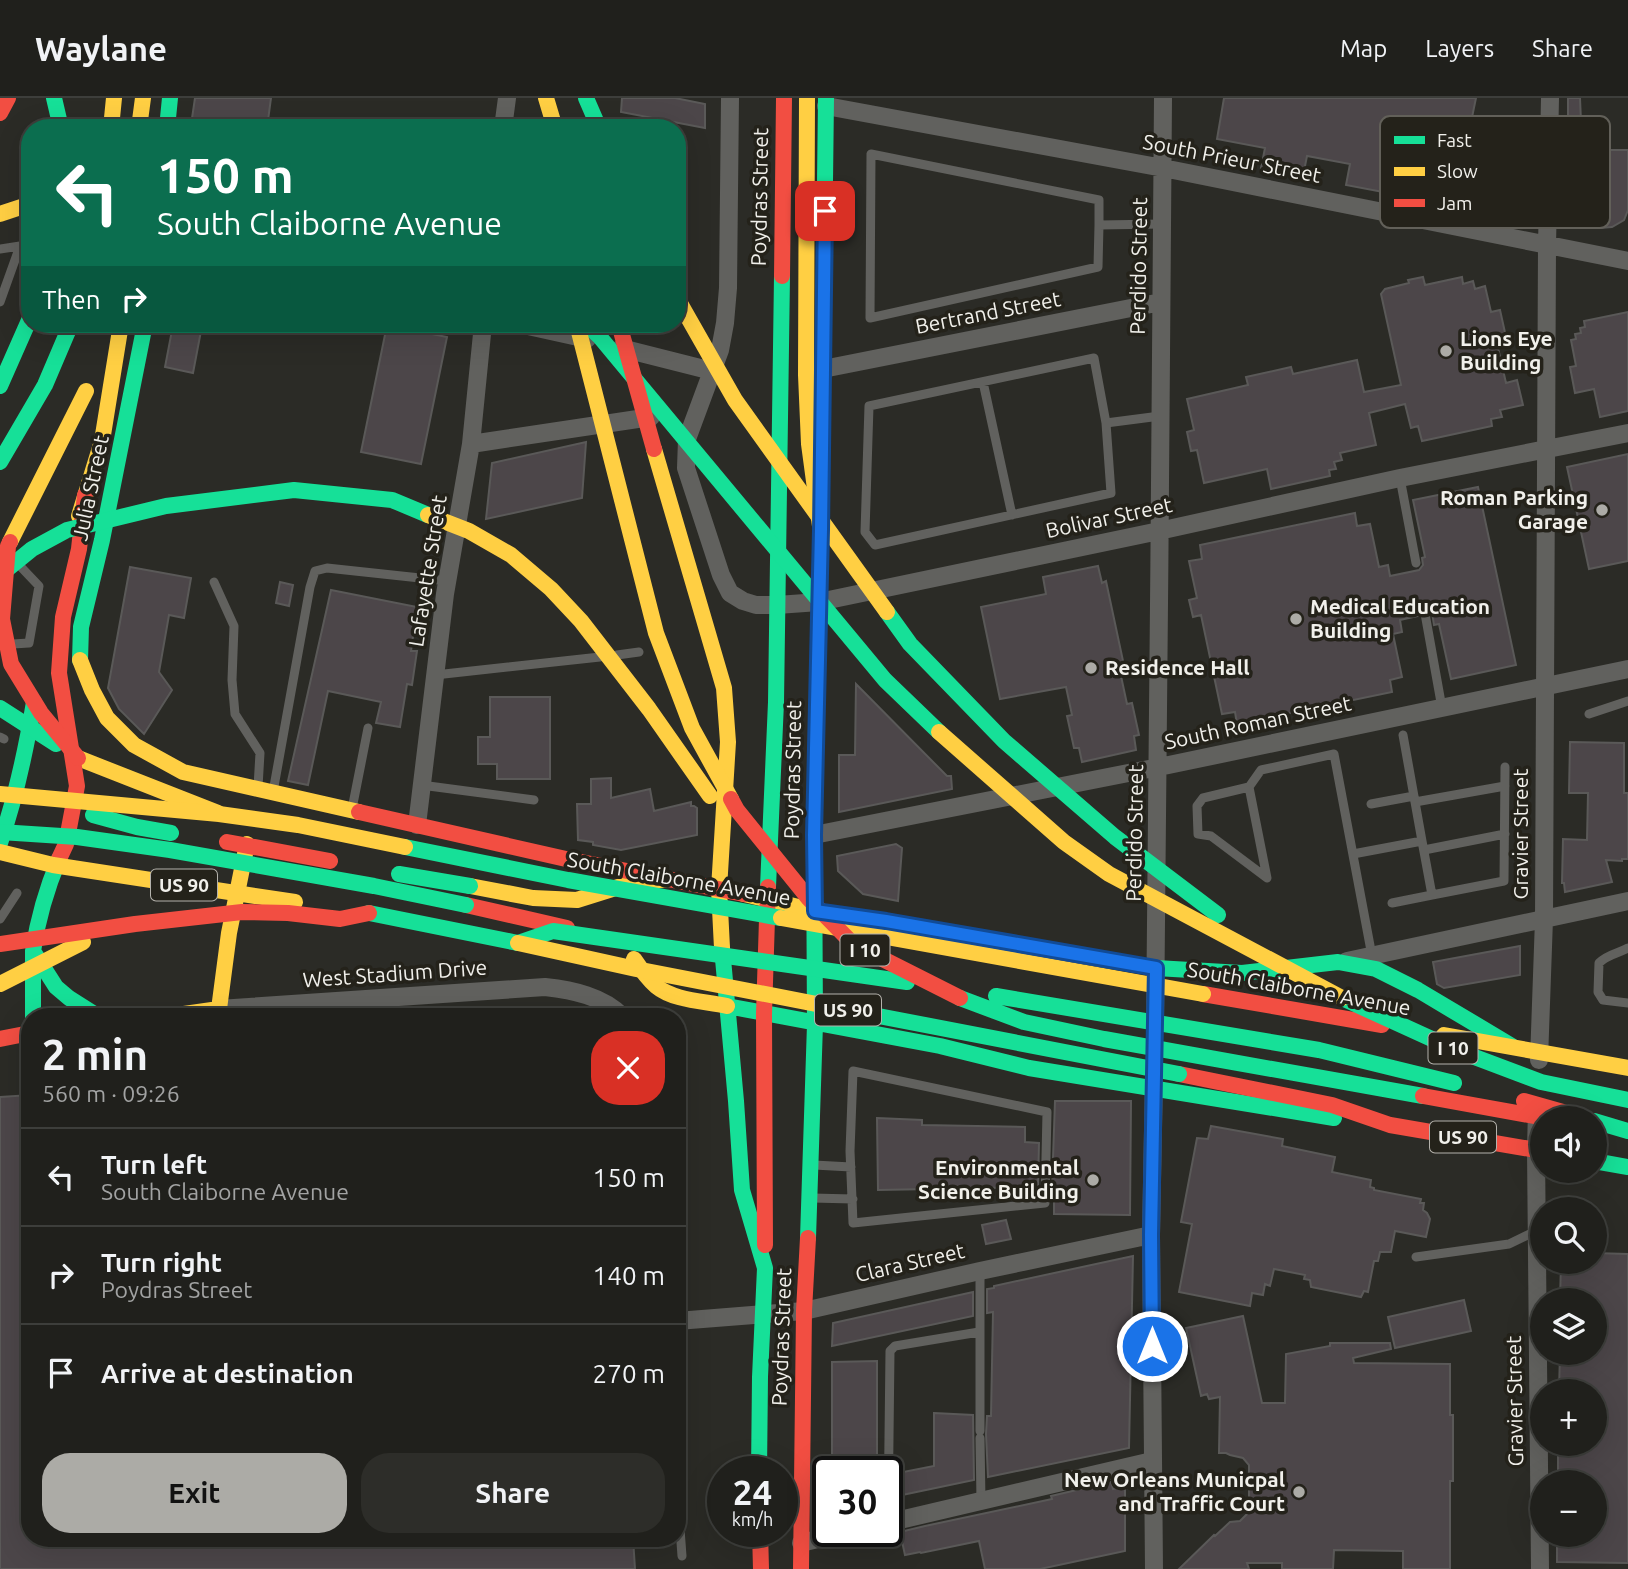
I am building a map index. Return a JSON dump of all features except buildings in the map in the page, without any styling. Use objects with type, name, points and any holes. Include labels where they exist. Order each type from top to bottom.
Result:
[{"type":"main road","points":[[0,113],[8,98]]},
{"type":"main road","points":[[54,98],[59,119]]},
{"type":"main road","points":[[112,119],[114,98]]},
{"type":"main road","points":[[140,119],[143,98]]},
{"type":"main road","points":[[168,119],[170,98]]},
{"type":"main road","points":[[546,98],[552,119]]},
{"type":"main road","points":[[586,98],[595,119]]},
{"type":"main road","name":"Poydras Street","points":[[760,1456],[760,1377],[765,1268],[764,1014],[776,702],[784,98]]},
{"type":"main road","points":[[807,98],[806,375],[809,444],[821,530]]},
{"type":"main road","name":"Poydras Street","points":[[801,1569],[804,1311],[815,1024],[812,905],[824,369],[826,102]]},
{"type":"main road","points":[[0,214],[21,207]]},
{"type":"main road","name":"I 10","points":[[686,314],[734,400],[910,644],[1004,741],[1115,837],[1289,969],[1357,1006],[1456,1050],[1541,1082],[1628,1100]]},
{"type":"main road","points":[[0,386],[23,333]]},
{"type":"main road","points":[[0,462],[45,385],[67,333]]},
{"type":"main road","points":[[43,654],[50,613],[102,441],[120,333]]},
{"type":"main road","name":"Julia Street","points":[[80,661],[81,627],[102,540],[143,333]]},
{"type":"main road","name":"I 10","points":[[579,333],[656,633],[692,728],[737,810],[812,905],[853,944],[964,1000],[1024,1022],[1117,1042],[1530,1115]]},
{"type":"main road","points":[[596,333],[884,680],[925,720],[1064,842],[1109,874],[1289,969]]},
{"type":"main road","points":[[621,333],[724,688],[727,742],[719,890],[721,938],[742,1190],[765,1268]]},
{"type":"main road","points":[[78,758],[41,713],[11,664],[2,619],[8,546],[88,385]]},
{"type":"main road","points":[[0,575],[32,550],[67,530],[166,506],[294,490],[392,500],[469,531],[512,555],[551,589],[581,621],[764,866],[812,905]]},
{"type":"main road","points":[[33,1008],[33,951],[38,919],[66,844],[77,786],[59,673],[63,617],[79,549],[85,495]]},
{"type":"main road","name":"South Claiborne Avenue","points":[[80,661],[107,718],[134,745],[183,772],[566,859],[719,890],[1156,968],[1242,973],[1338,962],[1376,969],[1418,990],[1514,1047]]},
{"type":"main road","points":[[0,844],[23,764],[38,681]]},
{"type":"main road","points":[[0,708],[78,758],[219,814]]},
{"type":"main road","points":[[219,1008],[229,933],[265,791]]},
{"type":"main road","name":"South Claiborne Avenue","points":[[0,794],[219,814],[298,825],[568,880],[1628,1068]]},
{"type":"main road","points":[[34,798],[137,827],[186,835]]},
{"type":"main road","points":[[0,832],[77,837],[170,850],[466,905],[613,939],[628,948],[641,970],[659,988],[678,995],[815,1024],[940,1046],[1029,1068],[1390,1125]]},
{"type":"main road","points":[[211,839],[345,864]]},
{"type":"main road","name":"US 90","points":[[0,852],[53,865],[369,913],[636,969],[1332,1105],[1390,1125],[1530,1148]]},
{"type":"main road","points":[[381,870],[533,898],[578,900],[628,884],[668,879]]},
{"type":"main road","points":[[0,944],[135,924],[242,912],[340,919],[369,913]]},
{"type":"main road","points":[[0,984],[60,952],[135,924]]},
{"type":"main road","points":[[518,943],[552,932],[852,973],[1319,1050],[1470,1086]]},
{"type":"main road","points":[[33,951],[56,987],[85,1008]]},
{"type":"main road","points":[[0,1039],[21,1035]]},
{"type":"main road","points":[[1496,1093],[1542,1106]]},
{"type":"main road","points":[[1607,1125],[1628,1132]]},
{"type":"main road","points":[[1607,1129],[1628,1132]]},
{"type":"main road","points":[[1607,1163],[1628,1167]]},
{"type":"main road","points":[[760,1547],[761,1569]]},
{"type":"street","points":[[504,119],[508,98]]},
{"type":"street","name":"Poydras Street","points":[[687,468],[687,439],[720,350],[725,323],[728,288],[730,98]]},
{"type":"street","name":"Perdido Street","points":[[1154,1569],[1151,1235],[1159,767],[1163,98]]},
{"type":"street","name":"Gravier Street","points":[[1549,98],[1549,116]]},
{"type":"street","name":"South Prieur Street","points":[[826,102],[1380,212]]},
{"type":"street","name":"South Prieur Street","points":[[1458,228],[1628,261]]},
{"type":"street","name":"Gravier Street","points":[[1539,1106],[1544,919],[1547,228]]},
{"type":"street","name":"Bertrand Street","points":[[824,369],[1161,302]]},
{"type":"street","name":"Lafayette Street","points":[[417,825],[448,580],[471,444],[482,333]]},
{"type":"street","points":[[556,333],[712,371]]},
{"type":"street","points":[[471,444],[696,411]]},
{"type":"street","name":"Bolivar Street","points":[[687,468],[721,575],[730,593],[756,605],[778,605],[819,602],[1400,478],[1628,433]]},
{"type":"street","name":"South Roman Street","points":[[814,835],[1159,767],[1628,669]]},
{"type":"street","points":[[1338,962],[1628,901]]},
{"type":"street","name":"West Stadium Drive","points":[[234,1008],[545,987],[572,990],[610,1008]]},
{"type":"street","name":"Clara Street","points":[[686,1320],[804,1311],[1151,1235]]},
{"type":"street","name":"Gravier Street","points":[[1537,1274],[1540,1569]]},
{"type":"street","points":[[903,1519],[1152,1461]]},
{"type":"street","points":[[801,1543],[812,1540]]},
{"type":"lane","points":[[871,154],[1099,200],[1099,225],[1098,267],[870,318],[871,154]]},
{"type":"lane","points":[[1099,225],[1162,224]]},
{"type":"lane","points":[[0,249],[20,246],[0,302]]},
{"type":"lane","points":[[1094,358],[1106,423],[1111,492],[875,545],[865,532],[869,406],[1094,358]]},
{"type":"lane","points":[[983,382],[1012,515]]},
{"type":"lane","points":[[1106,423],[1160,416]]},
{"type":"lane","points":[[1400,478],[1416,563]]},
{"type":"lane","points":[[0,544],[39,586],[29,643],[0,644]]},
{"type":"lane","points":[[265,791],[315,571],[327,568],[448,580]]},
{"type":"lane","points":[[215,582],[234,626],[232,680],[235,714],[260,752],[265,791]]},
{"type":"lane","points":[[1424,608],[1443,708]]},
{"type":"lane","points":[[435,675],[639,652]]},
{"type":"lane","points":[[1589,714],[1628,701]]},
{"type":"lane","points":[[352,810],[368,728]]},
{"type":"lane","points":[[1403,735],[1432,895]]},
{"type":"lane","points":[[1249,788],[1267,878],[1212,836],[1198,834],[1198,806],[1203,798],[1249,788],[1261,770],[1334,754],[1372,956]]},
{"type":"lane","points":[[1392,903],[1504,881],[1505,767]]},
{"type":"lane","points":[[421,785],[534,800]]},
{"type":"lane","points":[[1371,804],[1505,786]]},
{"type":"lane","points":[[1353,854],[1504,834]]},
{"type":"lane","points":[[0,919],[17,892]]},
{"type":"lane","points":[[1628,947],[1606,956],[1599,963],[1598,992],[1603,1000],[1628,1003]]},
{"type":"lane","points":[[853,1071],[1047,1112],[1045,1203],[853,1223],[851,1167],[853,1071]]},
{"type":"lane","points":[[811,1165],[851,1167]]},
{"type":"lane","points":[[810,1198],[853,1199]]},
{"type":"lane","points":[[1416,1256],[1509,1244],[1530,1234]]},
{"type":"lane","points":[[980,1271],[981,1501]]},
{"type":"lane","points":[[889,1456],[890,1351],[895,1346],[979,1332]]},
{"type":"lane","points":[[681,1547],[682,1556]]},
{"type":"traffic: fast","points":[[54,98],[59,119]]},
{"type":"traffic: fast","points":[[168,119],[170,98]]},
{"type":"traffic: fast","points":[[586,98],[595,119]]},
{"type":"traffic: fast","points":[[822,435],[826,98]]},
{"type":"traffic: fast","points":[[768,887],[776,702],[782,276]]},
{"type":"traffic: fast","points":[[0,386],[23,333]]},
{"type":"traffic: fast","points":[[0,462],[45,385],[67,333]]},
{"type":"traffic: fast","points":[[80,660],[81,627],[102,540],[143,333]]},
{"type":"traffic: fast","points":[[596,333],[885,680],[939,732]]},
{"type":"traffic: fast","points":[[0,575],[32,549],[67,530],[166,506],[294,490],[392,500],[428,515]]},
{"type":"traffic: fast","points":[[808,1238],[815,1024],[814,835],[821,530]]},
{"type":"traffic: fast","points":[[887,612],[910,644],[1004,741],[1115,837],[1218,915]]},
{"type":"traffic: fast","points":[[0,843],[20,773],[34,702]]},
{"type":"traffic: fast","points":[[0,708],[56,744]]},
{"type":"traffic: fast","points":[[93,815],[171,833]]},
{"type":"traffic: fast","points":[[0,832],[77,837],[170,850],[466,905]]},
{"type":"traffic: fast","points":[[405,847],[568,880],[781,918]]},
{"type":"traffic: fast","points":[[59,859],[43,904],[33,951],[56,987],[85,1008]]},
{"type":"traffic: fast","points":[[399,874],[470,886]]},
{"type":"traffic: fast","points":[[369,913],[518,943]]},
{"type":"traffic: fast","points":[[518,943],[553,931],[907,982]]},
{"type":"traffic: fast","points":[[722,948],[742,1190],[765,1268]]},
{"type":"traffic: fast","points":[[33,951],[33,1008]]},
{"type":"traffic: fast","points":[[1102,959],[1156,968],[1242,973],[1338,962],[1376,969],[1418,990],[1512,1046]]},
{"type":"traffic: fast","points":[[996,996],[1319,1050],[1454,1083]]},
{"type":"traffic: fast","points":[[960,998],[1024,1022],[1104,1039],[1423,1096]]},
{"type":"traffic: fast","points":[[1342,998],[1456,1050],[1541,1082],[1628,1100]]},
{"type":"traffic: fast","points":[[727,1006],[940,1046],[1029,1068],[1334,1118]]},
{"type":"traffic: fast","points":[[868,1014],[1179,1074]]},
{"type":"traffic: fast","points":[[1607,1125],[1628,1131]]},
{"type":"traffic: fast","points":[[1607,1163],[1628,1167]]},
{"type":"traffic: fast","points":[[759,1456],[765,1268]]},
{"type":"traffic: slow","points":[[112,119],[114,98]]},
{"type":"traffic: slow","points":[[140,119],[143,98]]},
{"type":"traffic: slow","points":[[546,98],[552,119]]},
{"type":"traffic: slow","points":[[807,98],[806,375],[809,444],[820,526]]},
{"type":"traffic: slow","points":[[0,214],[21,207]]},
{"type":"traffic: slow","points":[[686,314],[735,400],[887,612]]},
{"type":"traffic: slow","points":[[79,516],[102,441],[120,333]]},
{"type":"traffic: slow","points":[[579,333],[656,633],[692,728],[731,799]]},
{"type":"traffic: slow","points":[[10,542],[86,391]]},
{"type":"traffic: slow","points":[[654,449],[724,688],[728,742],[719,889],[722,948]]},
{"type":"traffic: slow","points":[[428,515],[469,531],[511,555],[551,589],[581,621],[649,709],[710,796]]},
{"type":"traffic: slow","points":[[80,660],[107,718],[134,745],[183,772],[359,812]]},
{"type":"traffic: slow","points":[[939,732],[1064,842],[1109,874],[1342,998]]},
{"type":"traffic: slow","points":[[78,758],[218,813]]},
{"type":"traffic: slow","points":[[0,794],[219,814],[298,825],[405,847]]},
{"type":"traffic: slow","points":[[219,1008],[229,933],[247,844]]},
{"type":"traffic: slow","points":[[0,852],[53,865],[295,902]]},
{"type":"traffic: slow","points":[[470,886],[533,898],[577,900],[628,884],[668,879]]},
{"type":"traffic: slow","points":[[744,894],[815,911],[1102,959]]},
{"type":"traffic: slow","points":[[781,918],[1203,994]]},
{"type":"traffic: slow","points":[[0,984],[83,942]]},
{"type":"traffic: slow","points":[[518,943],[868,1014]]},
{"type":"traffic: slow","points":[[634,959],[650,980],[663,991],[681,998],[727,1006]]},
{"type":"traffic: slow","points":[[1444,1035],[1628,1068]]},
{"type":"traffic: jam","points":[[0,113],[8,98]]},
{"type":"traffic: jam","points":[[782,276],[784,98]]},
{"type":"traffic: jam","points":[[622,333],[654,449]]},
{"type":"traffic: jam","points":[[59,859],[66,844],[77,786],[59,673],[63,617],[79,549],[85,495]]},
{"type":"traffic: jam","points":[[10,542],[2,619],[11,664],[41,713],[78,758]]},
{"type":"traffic: jam","points":[[731,799],[809,899],[853,944],[960,998]]},
{"type":"traffic: jam","points":[[359,812],[566,859],[744,894]]},
{"type":"traffic: jam","points":[[227,842],[330,861]]},
{"type":"traffic: jam","points":[[765,1245],[764,1014],[768,887]]},
{"type":"traffic: jam","points":[[466,905],[567,928]]},
{"type":"traffic: jam","points":[[0,944],[135,924],[242,912],[288,913],[340,919],[369,913]]},
{"type":"traffic: jam","points":[[1203,994],[1382,1025]]},
{"type":"traffic: jam","points":[[0,1039],[21,1035]]},
{"type":"traffic: jam","points":[[1179,1074],[1332,1105],[1390,1125],[1530,1149]]},
{"type":"traffic: jam","points":[[1423,1096],[1530,1115]]},
{"type":"traffic: jam","points":[[1524,1101],[1542,1106]]},
{"type":"traffic: jam","points":[[801,1569],[804,1311],[808,1238]]},
{"type":"traffic: jam","points":[[760,1547],[761,1569]]},
{"type":"place","name":"Lions Eye Building","points":[[1446,351]]},
{"type":"place","name":"Roman Parking Garage","points":[[1602,510]]},
{"type":"place","name":"Medical Education Building","points":[[1296,619]]},
{"type":"place","name":"Residence Hall","points":[[1091,668]]},
{"type":"place","name":"Environmental Science Building","points":[[1093,1180]]},
{"type":"place","name":"New Orleans Municpal and Traffic Court","points":[[1299,1492]]},
{"type":"route","points":[[825,211],[815,911],[1156,968],[1151,1235],[1152,1346]]}]
